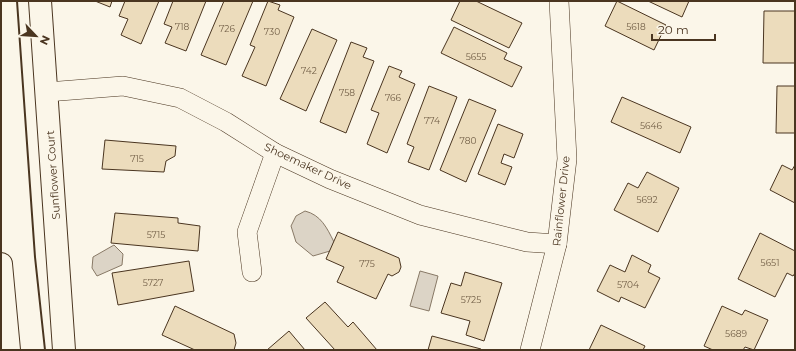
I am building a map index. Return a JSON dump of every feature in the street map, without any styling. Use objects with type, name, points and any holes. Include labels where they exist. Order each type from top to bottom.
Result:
[{"type":"main road","name":"Sunflower Court","points":[[40,1],[64,350]]},
{"type":"main road","points":[[1,264],[9,350]]},
{"type":"street","name":"Rainflower Drive","points":[[530,350],[557,244],[567,159],[559,1]]},
{"type":"street","name":"Shoemaker Drive","points":[[47,92],[123,86],[180,98],[226,122],[275,153],[330,178],[420,215],[527,242],[557,244]]},
{"type":"street","points":[[252,272],[247,232],[275,153]]},
{"type":"shaded area","points":[[305,211],[311,213],[319,219],[326,227],[334,242],[330,251],[313,256],[296,242],[291,226],[296,216]]},
{"type":"shaded area","points":[[114,245],[123,254],[122,265],[97,276],[92,268],[93,257]]},
{"type":"shaded area","points":[[420,271],[438,276],[429,311],[410,306]]},
{"type":"building","points":[[95,1],[112,1],[110,7]]},
{"type":"building","points":[[125,1],[159,1],[141,44],[121,35],[128,19],[119,16]]},
{"type":"building","points":[[173,1],[206,1],[186,51],[165,43],[172,27],[164,24]]},
{"type":"building","points":[[224,1],[253,1],[226,65],[201,55]]},
{"type":"building","points":[[268,1],[280,5],[278,10],[294,17],[266,86],[242,76],[255,47],[250,45]]},
{"type":"building","points":[[460,1],[476,1],[522,23],[509,48],[451,20]]},
{"type":"building","points":[[617,1],[666,25],[654,50],[605,26]]},
{"type":"building","points":[[648,1],[689,1],[682,17]]},
{"type":"building","points":[[764,11],[795,11],[795,63],[763,63]]},
{"type":"building","points":[[454,27],[507,53],[504,59],[522,67],[512,87],[441,53]]},
{"type":"building","points":[[312,29],[337,40],[306,111],[280,99]]},
{"type":"building","points":[[351,42],[367,48],[363,57],[374,61],[346,133],[320,122]]},
{"type":"building","points":[[389,66],[402,71],[399,77],[415,84],[387,153],[367,144],[379,113],[371,110]]},
{"type":"building","points":[[429,86],[457,97],[429,170],[408,162],[414,147],[407,144]]},
{"type":"building","points":[[777,86],[795,86],[795,133],[776,133]]},
{"type":"building","points":[[622,97],[691,127],[680,153],[611,122]]},
{"type":"building","points":[[469,99],[496,110],[466,182],[440,170]]},
{"type":"building","points":[[498,124],[523,134],[514,158],[504,154],[501,163],[512,167],[505,185],[478,174]]},
{"type":"building","points":[[105,140],[176,146],[175,156],[166,161],[164,172],[102,169]]},
{"type":"building","points":[[782,165],[792,170],[795,165],[795,203],[770,190]]},
{"type":"building","points":[[647,172],[679,188],[658,232],[614,210],[628,183],[638,188]]},
{"type":"building","points":[[115,213],[178,218],[178,223],[200,226],[198,251],[111,243]]},
{"type":"building","points":[[338,232],[399,258],[401,267],[399,272],[392,276],[388,274],[376,299],[337,282],[344,267],[326,259]]},
{"type":"building","points":[[760,233],[795,251],[795,273],[793,276],[787,273],[775,297],[738,279]]},
{"type":"building","points":[[632,255],[651,265],[648,272],[660,278],[645,308],[621,297],[619,302],[597,291],[610,265],[625,272]]},
{"type":"building","points":[[189,261],[194,291],[118,305],[112,273]]},
{"type":"building","points":[[465,272],[502,283],[484,341],[466,335],[470,321],[441,313],[451,283],[461,286]]},
{"type":"building","points":[[325,302],[348,327],[353,322],[377,350],[335,350],[306,318]]},
{"type":"building","points":[[175,306],[234,334],[236,343],[234,350],[195,350],[162,335]]},
{"type":"building","points":[[722,306],[742,315],[745,310],[768,320],[754,350],[745,347],[743,350],[713,350],[704,346]]},
{"type":"building","points":[[601,325],[645,346],[643,350],[589,350]]},
{"type":"building","points":[[289,331],[305,350],[267,350]]},
{"type":"building","points":[[432,336],[481,349],[481,350],[428,350]]},
{"type":"wall","points":[[17,1],[35,257],[45,350]]}]
